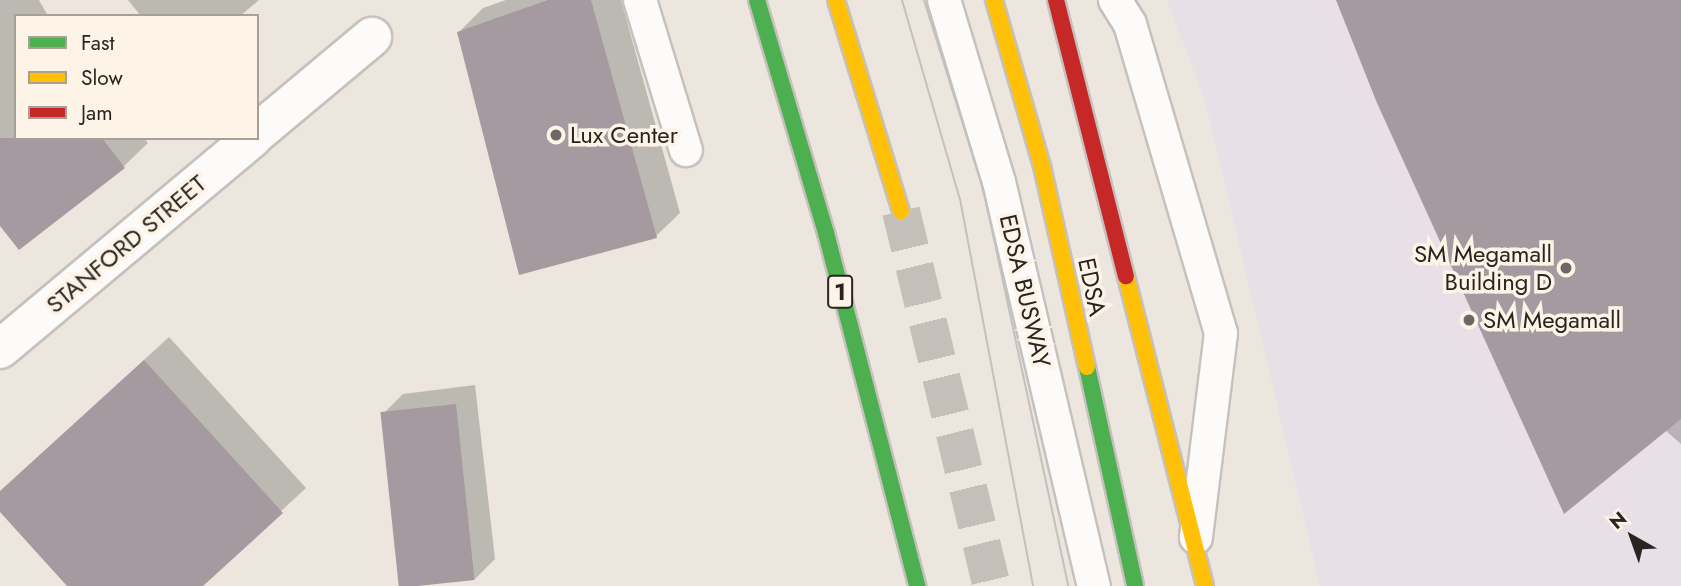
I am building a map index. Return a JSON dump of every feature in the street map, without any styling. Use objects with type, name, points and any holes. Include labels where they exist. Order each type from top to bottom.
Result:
[{"type":"highway","name":"1","points":[[757,0],[826,233],[917,586]]},
{"type":"highway","points":[[836,0],[901,211]]},
{"type":"highway","name":"EDSA","points":[[994,0],[1042,166],[1135,586]]},
{"type":"highway","points":[[1056,0],[1205,586]]},
{"type":"street","points":[[259,132],[372,37]]},
{"type":"street","name":"STANFORD STREET","points":[[0,349],[250,140]]},
{"type":"lane","points":[[640,0],[686,150]]},
{"type":"lane","name":"EDSA BUSWAY","points":[[944,0],[999,182],[1094,586]]},
{"type":"lane","points":[[1115,0],[1130,24],[1221,333],[1195,545]]},
{"type":"shaded area","name":"SM Megamall","points":[[1167,0],[1681,0],[1681,586],[1320,586],[1205,100]]},
{"type":"building","name":"Lux Center","points":[[548,0],[591,0],[657,238],[519,275],[457,32]]},
{"type":"building","name":"SM Megamall Building D","points":[[1336,0],[1681,0],[1681,419],[1564,514],[1377,103]]},
{"type":"building","points":[[0,138],[104,140],[125,168],[19,250],[0,226]]},
{"type":"building","points":[[144,360],[283,513],[203,586],[67,586],[0,512],[0,491]]},
{"type":"building","points":[[456,404],[475,580],[399,586],[380,412]]},
{"type":"tunnel","points":[[901,211],[992,586]]},
{"type":"tram line","points":[[902,0],[960,199],[1033,586]]},
{"type":"tram line","points":[[924,0],[983,188],[1068,586]]},
{"type":"traffic: fast","points":[[757,0],[826,233],[917,586]]},
{"type":"traffic: fast","points":[[1087,367],[1135,586]]},
{"type":"traffic: slow","points":[[836,0],[901,211]]},
{"type":"traffic: slow","points":[[994,0],[1042,166],[1087,367]]},
{"type":"traffic: slow","points":[[1126,276],[1205,586]]},
{"type":"traffic: jam","points":[[1056,0],[1126,276]]},
{"type":"place","name":"Lux Center","points":[[556,135]]},
{"type":"place","name":"SM Megamall Building D","points":[[1566,268]]},
{"type":"place","name":"SM Megamall","points":[[1469,320]]}]
